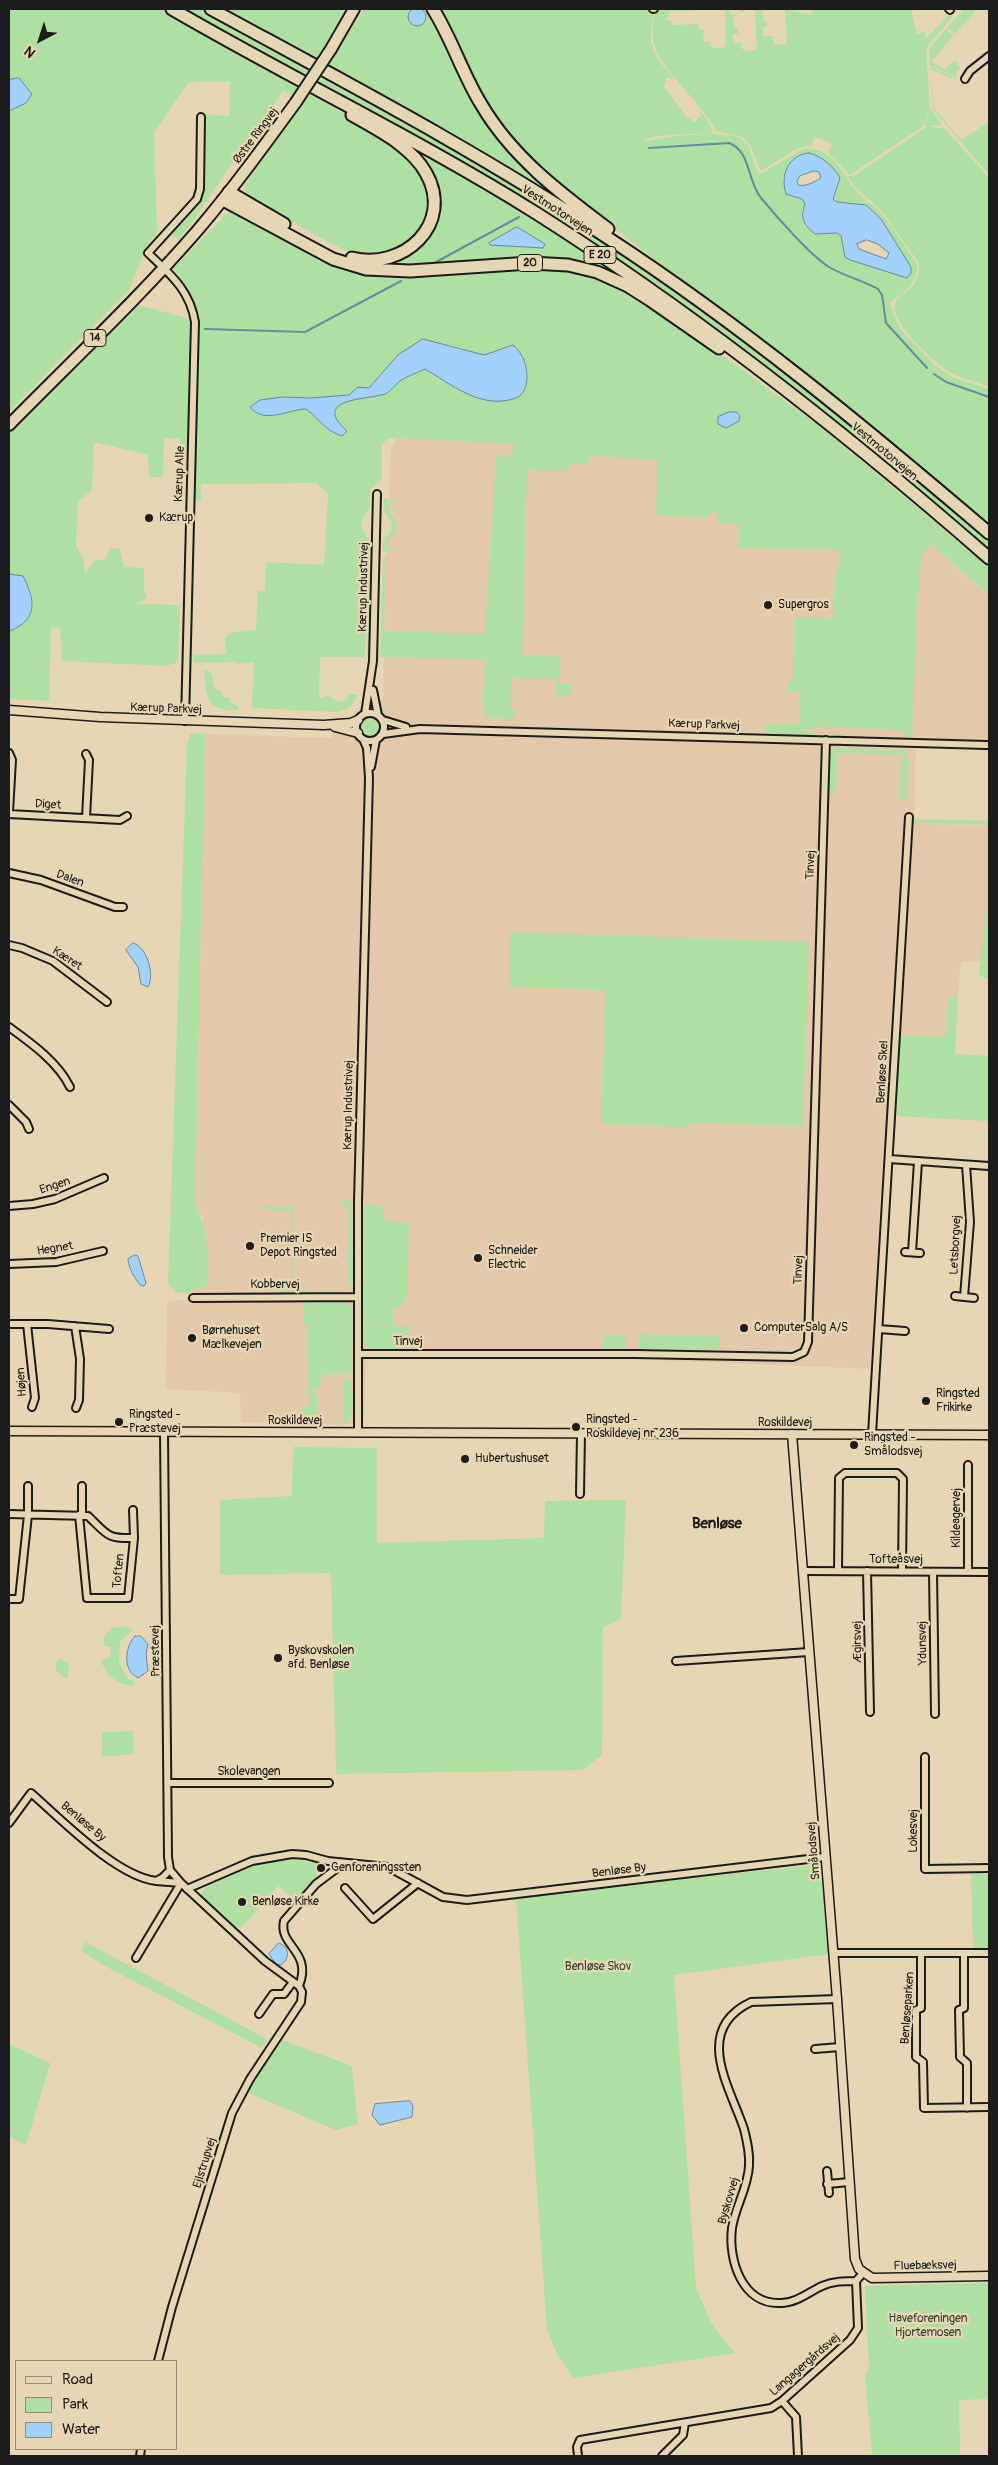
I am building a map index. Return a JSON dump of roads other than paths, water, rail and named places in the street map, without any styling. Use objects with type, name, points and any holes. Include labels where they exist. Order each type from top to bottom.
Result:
[{"type":"highway","name":"Vestmotorvejen","points":[[172,9],[445,158],[535,213],[689,316],[812,410],[989,558]]},
{"type":"highway","name":"Vestmotorvejen","points":[[211,9],[470,151],[603,234],[696,298],[860,425],[989,533]]},
{"type":"highway","points":[[433,9],[480,104],[518,155],[552,186],[696,298]]},
{"type":"highway","points":[[226,196],[327,249],[366,262],[391,259],[408,250],[422,236],[433,208],[433,191],[428,176],[410,152],[391,138],[242,47]]},
{"type":"highway","name":"20","points":[[226,196],[333,259],[366,269],[410,271],[530,263],[568,265],[597,272],[628,286],[650,300],[812,410]]},
{"type":"main road","name":"Østre Ringvej","points":[[9,425],[164,268],[226,196],[296,102],[331,49],[354,9]]},
{"type":"street","points":[[965,79],[970,71],[989,56]]},
{"type":"street","points":[[164,268],[148,253],[197,199],[200,190],[201,116]]},
{"type":"street","name":"Kærup Alle","points":[[164,268],[174,276],[186,292],[194,311],[196,332],[185,721]]},
{"type":"street","name":"Kærup Industrivej","points":[[377,494],[372,679],[373,698],[381,717]]},
{"type":"street","name":"Kærup Industrivej","points":[[365,714],[372,679]]},
{"type":"street","name":"Kærup Parkvej","points":[[9,710],[100,718],[324,725],[350,724],[358,720]]},
{"type":"street","points":[[371,712],[381,717],[383,734],[376,740],[364,739],[358,733],[358,720],[365,714],[371,712]]},
{"type":"street","name":"Kærup Parkvej","points":[[381,717],[392,724],[420,728],[987,746]]},
{"type":"street","name":"Kærup Parkvej","points":[[324,725],[358,733]]},
{"type":"street","name":"Kærup Parkvej","points":[[383,734],[420,728]]},
{"type":"street","name":"Kærup Industrivej","points":[[358,1432],[358,1202],[369,778],[367,748],[364,739]]},
{"type":"street","name":"Kærup Industrivej","points":[[369,778],[376,740]]},
{"type":"street","name":"Tinvej","points":[[358,1354],[636,1354],[793,1357],[804,1352],[808,1342],[826,740]]},
{"type":"street","name":"Diget","points":[[9,753],[12,760],[9,813],[120,820],[127,816]]},
{"type":"street","points":[[86,754],[88,760],[86,818]]},
{"type":"street","name":"Benløse Skel","points":[[872,1434],[909,817]]},
{"type":"street","name":"Dalen","points":[[9,873],[41,880],[115,907],[123,907]]},
{"type":"street","name":"Kæret","points":[[9,945],[22,948],[53,961],[107,1002]]},
{"type":"street","points":[[9,1027],[44,1055],[66,1078],[70,1087]]},
{"type":"street","points":[[9,1105],[26,1122],[28,1129]]},
{"type":"street","points":[[889,1159],[989,1166]]},
{"type":"street","points":[[918,1162],[909,1252],[920,1252]]},
{"type":"street","name":"Letsborgvej","points":[[964,1297],[970,1222],[966,1164]]},
{"type":"street","name":"Engen","points":[[9,1206],[32,1204],[62,1197],[104,1178]]},
{"type":"street","name":"Hegnet","points":[[9,1264],[56,1262],[103,1251]]},
{"type":"street","points":[[955,1296],[974,1298]]},
{"type":"street","name":"Kobbervej","points":[[193,1298],[358,1297]]},
{"type":"street","points":[[9,1324],[109,1329]]},
{"type":"street","name":"Højen","points":[[27,1324],[34,1389],[32,1407]]},
{"type":"street","points":[[75,1326],[80,1359],[80,1393],[76,1408]]},
{"type":"street","points":[[879,1329],[905,1331]]},
{"type":"street","name":"Roskildevej","points":[[9,1431],[989,1435]]},
{"type":"street","name":"Præstevej","points":[[164,1432],[170,1870]]},
{"type":"street","points":[[580,1494],[581,1433]]},
{"type":"street","name":"Smålodsvej","points":[[792,1434],[856,2259],[863,2273]]},
{"type":"street","name":"Kildeagervej","points":[[968,1465],[968,1572]]},
{"type":"street","points":[[838,1571],[839,1478],[845,1472],[870,1472],[896,1473],[903,1479],[902,1572]]},
{"type":"street","points":[[9,1599],[19,1599],[28,1515],[28,1486]]},
{"type":"street","points":[[80,1515],[82,1486]]},
{"type":"street","name":"Toften","points":[[80,1515],[86,1598],[128,1598],[134,1538],[133,1510]]},
{"type":"street","points":[[9,1514],[88,1516],[108,1536],[114,1538],[134,1538]]},
{"type":"street","name":"Tofteåsvej","points":[[803,1571],[989,1572]]},
{"type":"street","name":"Ægirsvej","points":[[867,1572],[870,1712]]},
{"type":"street","name":"Ydunsvej","points":[[933,1572],[936,1714]]},
{"type":"street","points":[[676,1660],[809,1652]]},
{"type":"street","name":"Lokesvej","points":[[925,1758],[925,1869],[989,1868]]},
{"type":"street","name":"Skolevangen","points":[[168,1783],[329,1782]]},
{"type":"street","name":"Benløse By","points":[[9,1823],[32,1793],[114,1863],[135,1876],[156,1881],[181,1883]]},
{"type":"street","name":"Benløse By","points":[[188,1889],[252,1861],[268,1857],[306,1855],[328,1861],[388,1867],[443,1897],[467,1900],[825,1857]]},
{"type":"street","points":[[328,1861],[330,1871]]},
{"type":"street","points":[[258,2014],[273,1994],[284,1994],[303,1975],[303,1965],[285,1935],[284,1921],[316,1884],[330,1871],[344,1863]]},
{"type":"street","points":[[156,1881],[170,1870],[181,1883],[265,1961],[296,1984]]},
{"type":"street","points":[[136,1958],[181,1883]]},
{"type":"street","points":[[345,1888],[373,1919],[418,1883]]},
{"type":"street","name":"Benløseparken","points":[[833,1953],[989,1953]]},
{"type":"street","name":"Benløseparken","points":[[921,1953],[921,2008],[916,2010],[916,2057],[923,2062],[924,2108],[989,2108]]},
{"type":"street","points":[[964,1953],[964,2008],[959,2010],[960,2057],[967,2063],[967,2108]]},
{"type":"street","name":"Ejlstrupvej","points":[[158,2360],[172,2307],[232,2113],[250,2079],[302,2002],[302,1992],[296,1984]]},
{"type":"street","name":"Byskovvej","points":[[837,1998],[751,2002],[739,2008],[725,2025],[721,2038],[720,2068],[725,2085],[743,2127],[748,2145],[749,2167],[746,2187],[732,2227],[731,2244],[739,2276],[752,2294],[762,2300],[782,2304],[824,2285],[837,2281],[856,2281]]},
{"type":"street","points":[[815,2049],[840,2047]]},
{"type":"street","points":[[826,2171],[829,2193]]},
{"type":"street","points":[[827,2184],[850,2182]]},
{"type":"street","points":[[856,2281],[863,2273]]},
{"type":"street","name":"Fluebæksvej","points":[[863,2273],[877,2278],[989,2276]]},
{"type":"street","name":"Langagergårdsvej","points":[[578,2456],[576,2447],[580,2440],[771,2408],[782,2401],[850,2340],[858,2328],[856,2281]]},
{"type":"street","points":[[782,2401],[796,2417],[798,2456]]},
{"type":"street","points":[[662,2456],[684,2435],[685,2423]]},
{"type":"water","points":[[417,8],[423,11],[426,17],[423,23],[417,26],[411,23],[408,17],[411,11]]},
{"type":"water","points":[[19,78],[32,94],[26,103],[9,111],[9,80]]},
{"type":"water","points":[[809,153],[827,162],[840,178],[833,199],[837,202],[866,205],[881,219],[911,267],[911,273],[907,278],[850,260],[845,257],[841,236],[837,233],[815,234],[808,227],[803,217],[805,204],[802,199],[786,194],[784,187],[787,167],[802,155]],"holes":[[[814,171],[819,172],[821,178],[807,185],[798,185],[797,181],[800,176]],[[867,240],[878,244],[889,253],[886,259],[859,249],[857,244]]]},
{"type":"water","points":[[517,227],[545,244],[543,248],[490,245],[489,243]]},
{"type":"water","points":[[423,339],[484,355],[513,345],[522,356],[525,365],[527,379],[525,389],[522,394],[513,399],[489,401],[456,388],[425,369],[403,379],[385,394],[345,402],[338,406],[335,412],[337,420],[347,431],[342,436],[327,428],[306,409],[270,416],[262,415],[250,407],[260,400],[282,397],[311,398],[349,395],[358,387],[369,388],[398,355]]},
{"type":"water","points":[[729,412],[737,412],[740,416],[739,421],[726,428],[718,424],[718,417]]},
{"type":"water","points":[[9,574],[23,576],[32,601],[30,615],[26,621],[10,631]]},
{"type":"water","points":[[133,943],[146,955],[151,975],[148,987],[141,984],[138,967],[126,950]]},
{"type":"water","points":[[135,1255],[138,1256],[146,1283],[144,1286],[140,1285],[129,1266],[128,1259]]},
{"type":"water","points":[[135,1636],[141,1636],[148,1644],[146,1654],[148,1671],[138,1678],[129,1670],[127,1664],[127,1652]]},
{"type":"water","points":[[279,1943],[285,1947],[288,1953],[286,1960],[281,1965],[276,1964],[269,1954]]},
{"type":"water","points":[[410,2101],[413,2106],[412,2117],[380,2125],[372,2115],[375,2104]]},
{"type":"waterway","points":[[649,148],[729,143],[736,147],[745,159],[753,183],[761,198],[794,235],[821,262],[878,289],[882,295],[886,323],[927,368]]},
{"type":"waterway","points":[[436,262],[519,217]]},
{"type":"waterway","points":[[205,329],[305,332],[401,281]]},
{"type":"waterway","points":[[934,374],[946,382],[989,397]]},
{"type":"place","name":"Kærup","points":[[149,518]]},
{"type":"place","name":"Supergros","points":[[768,605]]},
{"type":"place","name":"Premier IS Depot Ringsted","points":[[250,1246]]},
{"type":"place","name":"Schneider Electric","points":[[478,1258]]},
{"type":"place","name":"ComputerSalg A/S","points":[[744,1328]]},
{"type":"place","name":"Børnehuset Mælkevejen","points":[[192,1338]]},
{"type":"place","name":"Ringsted Frikirke","points":[[926,1401]]},
{"type":"place","name":"Ringsted - Præstevej","points":[[119,1422]]},
{"type":"place","name":"Ringsted - Roskildevej nr. 236","points":[[576,1427]]},
{"type":"place","name":"Ringsted - Smålodsvej","points":[[854,1445]]},
{"type":"place","name":"Hubertushuset","points":[[465,1459]]},
{"type":"place","name":"Byskovskolen afd. Benløse","points":[[278,1658]]},
{"type":"place","name":"Genforeningssten","points":[[321,1868]]},
{"type":"place","name":"Benløse Kirke","points":[[242,1902]]},
{"type":"district","name":"Benløse","points":[[717,1524]]},
{"type":"park label","name":"Benløse Skov","points":[[598,1967]]},
{"type":"park label","name":"Haveforeningen Hjortemosen","points":[[928,2326]]}]
